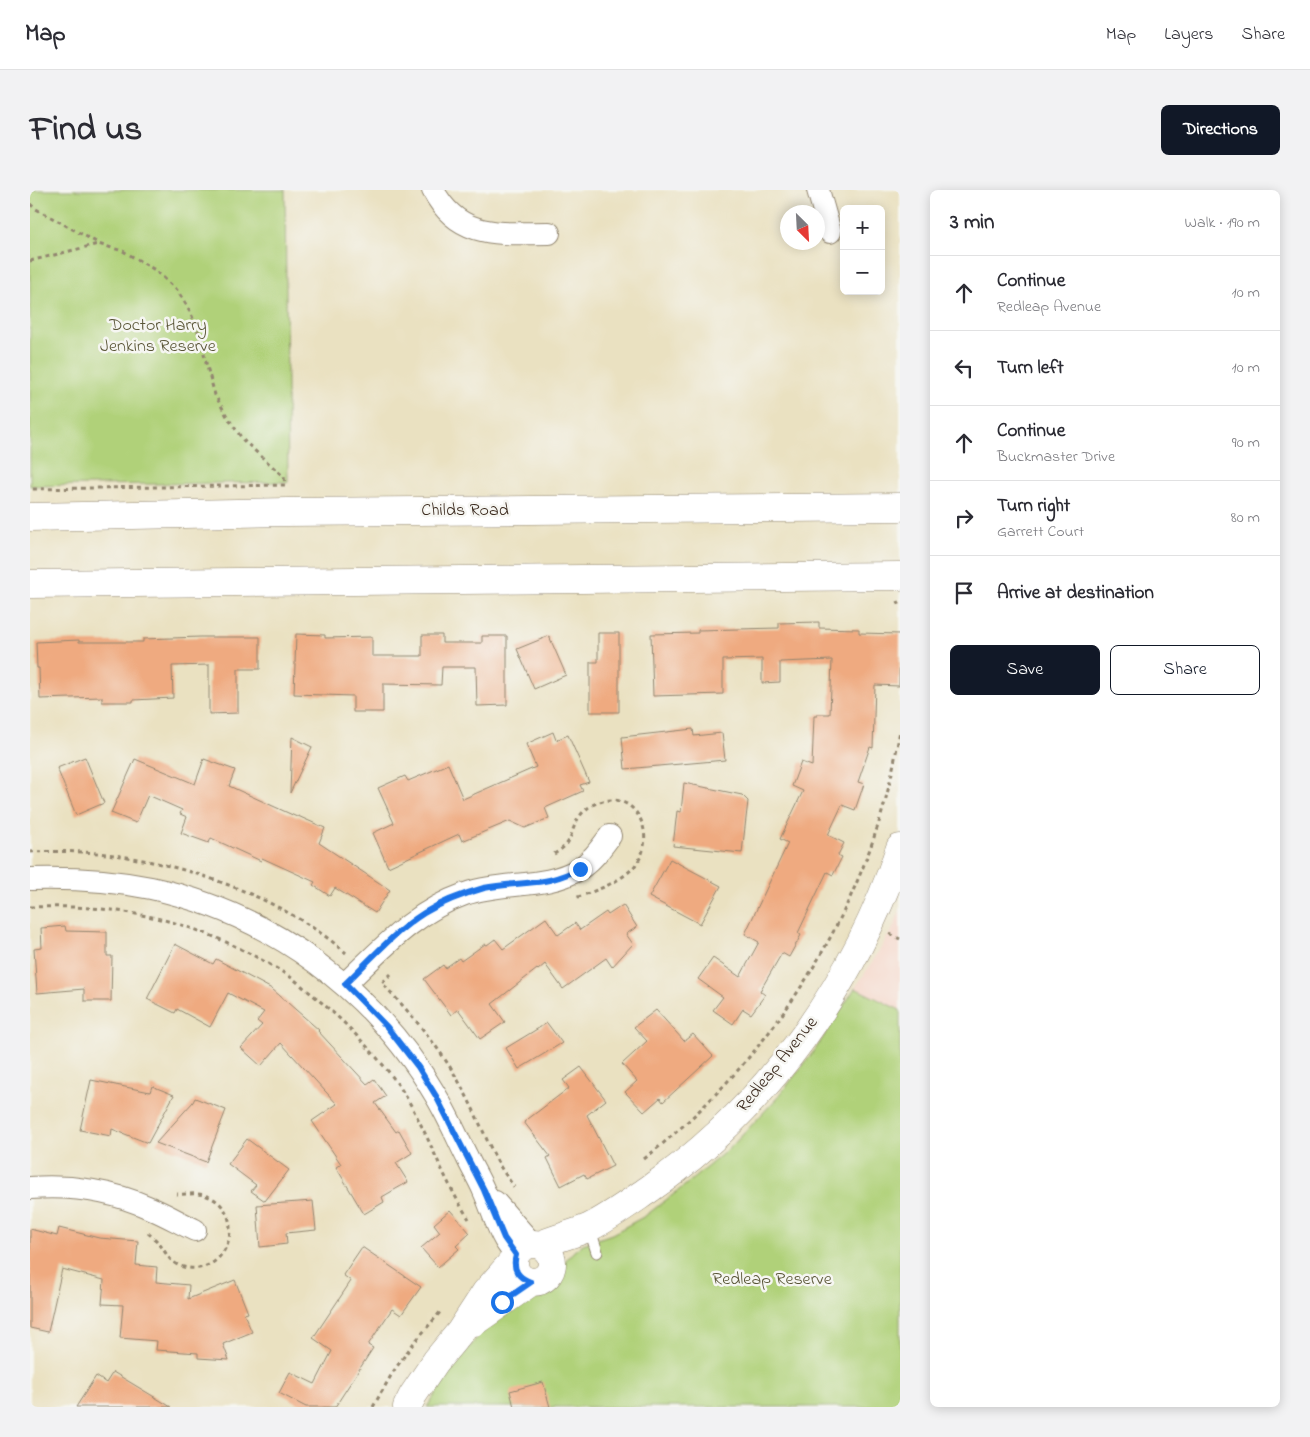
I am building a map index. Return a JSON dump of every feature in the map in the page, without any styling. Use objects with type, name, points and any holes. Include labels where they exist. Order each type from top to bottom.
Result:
[{"type":"main road","name":"Childs Road","points":[[30,517],[287,512],[900,507]]},
{"type":"main road","points":[[30,584],[900,576]]},
{"type":"main road","name":"Redleap Avenue","points":[[407,1407],[413,1394],[460,1332],[486,1292],[531,1254],[554,1238],[593,1239],[632,1201],[698,1153],[741,1112],[772,1078],[832,994],[870,924],[890,878],[900,848]]},
{"type":"main road","name":"Redleap Avenue","points":[[460,1332],[531,1282],[520,1277],[516,1272],[531,1254]]},
{"type":"street","points":[[433,190],[439,202],[451,215],[468,226],[498,233],[549,233]]},
{"type":"street","points":[[818,190],[830,232]]},
{"type":"street","points":[[345,984],[405,927],[424,913],[465,893],[565,876],[580,869],[594,857],[610,836]]},
{"type":"street","points":[[30,879],[60,878],[100,881],[151,888],[187,898],[258,926],[310,957],[345,984],[387,1027],[418,1067],[447,1115],[484,1190],[504,1238],[531,1254]]},
{"type":"street","points":[[30,1188],[70,1188],[116,1196],[149,1207],[195,1230]]},
{"type":"path","points":[[30,204],[98,244],[123,252],[142,262],[155,270],[177,290],[190,312],[200,336],[215,395],[243,440],[284,477],[285,485],[30,489]]},
{"type":"path","points":[[30,261],[98,244]]},
{"type":"path","points":[[642,1160],[694,1117],[754,1054],[799,991],[825,949],[848,901],[880,819],[892,775],[900,730]]},
{"type":"path","points":[[551,856],[562,849],[568,842],[574,826],[582,813],[598,802],[610,800],[622,802],[633,809],[642,822],[645,833],[644,843],[641,857],[632,869],[599,890],[567,900]]},
{"type":"path","points":[[30,852],[55,851],[112,855],[155,862],[198,874],[242,890],[272,905],[309,926],[346,954],[352,948]]},
{"type":"path","points":[[30,907],[98,908],[168,921],[210,935],[294,979],[338,1016],[390,1075],[404,1094],[458,1202],[472,1223]]},
{"type":"path","points":[[393,971],[382,983],[424,1030],[443,1055],[472,1106],[498,1162],[519,1195]]},
{"type":"shaded area","points":[[900,910],[900,1010],[855,988],[894,926]]},
{"type":"green space","name":"Doctor Harry Jenkins Reserve","points":[[30,190],[285,190],[288,482],[30,486]]},
{"type":"green space","name":"Redleap Reserve","points":[[855,988],[900,1010],[900,1407],[427,1407],[452,1369],[475,1340],[497,1318],[523,1301],[549,1289],[557,1280],[566,1260],[574,1251],[583,1244],[612,1234],[645,1216],[732,1146],[778,1097],[815,1050]]},
{"type":"building","points":[[819,622],[819,628],[859,629],[859,633],[900,634],[899,686],[875,685],[873,748],[870,747],[858,782],[864,784],[855,810],[842,805],[828,835],[844,843],[838,855],[842,857],[833,875],[827,872],[798,933],[801,935],[789,957],[782,953],[760,991],[765,995],[751,1014],[743,1009],[733,1024],[713,1010],[723,997],[698,979],[713,958],[740,977],[759,942],[745,934],[788,843],[780,839],[803,791],[792,786],[801,762],[812,766],[814,716],[817,716],[817,714],[830,714],[832,660],[780,662],[780,682],[762,683],[762,659],[723,660],[723,694],[653,696],[651,634],[698,633],[698,630],[779,628],[779,623]]},
{"type":"building","points":[[598,633],[619,633],[619,712],[590,712],[590,662],[598,662]]},
{"type":"building","points":[[296,634],[325,635],[325,638],[372,637],[372,656],[422,656],[422,635],[442,635],[442,643],[482,643],[482,636],[507,636],[507,705],[477,706],[476,667],[442,667],[441,685],[383,684],[383,712],[353,712],[353,696],[294,694]]},
{"type":"building","points":[[549,636],[566,675],[534,689],[517,649]]},
{"type":"building","points":[[260,637],[260,669],[238,669],[238,713],[209,714],[209,665],[172,666],[173,698],[133,700],[133,702],[102,702],[102,697],[40,699],[36,642],[79,640],[79,642],[143,642],[143,639]]},
{"type":"building","points":[[693,729],[694,736],[722,733],[725,760],[625,769],[622,737]]},
{"type":"building","points":[[553,732],[556,740],[568,735],[589,782],[580,785],[583,791],[545,808],[549,818],[525,828],[510,821],[462,841],[459,834],[388,867],[373,833],[394,823],[378,788],[405,776],[408,781],[448,764],[463,799],[536,767],[526,744]]},
{"type":"building","points":[[292,737],[312,747],[290,793]]},
{"type":"building","points":[[85,757],[104,803],[76,815],[57,768]]},
{"type":"building","points":[[135,759],[195,784],[204,759],[235,770],[229,786],[325,828],[319,843],[390,890],[375,913],[335,888],[330,896],[313,885],[315,882],[262,858],[261,861],[211,838],[209,843],[181,833],[187,817],[180,814],[182,810],[148,795],[136,823],[111,813]]},
{"type":"building","points":[[684,783],[742,795],[748,801],[742,853],[673,846],[677,811],[681,812]]},
{"type":"building","points":[[670,859],[721,886],[700,924],[649,897]]},
{"type":"building","points":[[623,905],[637,927],[626,934],[633,944],[612,967],[606,958],[563,989],[545,964],[492,1004],[505,1022],[480,1039],[458,1009],[451,1015],[424,979],[443,965],[445,968],[459,958],[461,961],[495,939],[503,949],[546,918],[558,935],[575,923],[580,930],[606,912],[608,915]]},
{"type":"building","points":[[65,926],[66,931],[107,932],[107,956],[112,956],[111,1001],[84,1001],[84,989],[37,993],[34,949],[42,948],[41,928]]},
{"type":"building","points":[[175,944],[213,964],[216,959],[272,989],[319,1030],[367,1084],[374,1079],[386,1096],[375,1103],[396,1132],[399,1130],[412,1153],[396,1163],[408,1182],[382,1197],[384,1202],[364,1214],[336,1167],[341,1164],[312,1121],[337,1104],[281,1043],[261,1066],[241,1048],[262,1025],[257,1021],[264,1012],[228,993],[210,1027],[177,1009],[175,1013],[147,999]]},
{"type":"building","points":[[656,1010],[684,1041],[693,1034],[713,1056],[663,1102],[660,1098],[644,1112],[625,1092],[637,1081],[622,1064],[647,1041],[634,1027]]},
{"type":"building","points":[[547,1023],[562,1043],[519,1069],[506,1048]]},
{"type":"building","points":[[581,1067],[606,1100],[587,1115],[613,1166],[587,1179],[584,1174],[561,1186],[547,1158],[550,1156],[524,1122],[569,1088],[563,1080]]},
{"type":"building","points":[[91,1080],[150,1092],[152,1086],[174,1095],[148,1143],[112,1129],[111,1136],[80,1130]]},
{"type":"building","points":[[195,1098],[226,1110],[206,1162],[156,1143]]},
{"type":"building","points":[[247,1139],[289,1170],[265,1201],[251,1191],[256,1185],[228,1164]]},
{"type":"building","points":[[313,1201],[316,1230],[286,1233],[287,1244],[260,1247],[257,1205]]},
{"type":"building","points":[[450,1210],[470,1233],[456,1246],[459,1249],[438,1267],[421,1248],[440,1232],[434,1224]]},
{"type":"building","points":[[59,1228],[99,1238],[138,1241],[136,1265],[157,1267],[156,1282],[189,1285],[188,1299],[235,1280],[248,1313],[244,1314],[252,1332],[223,1344],[229,1360],[198,1358],[198,1353],[156,1350],[157,1341],[120,1338],[123,1305],[102,1304],[104,1280],[62,1269],[48,1332],[30,1328],[30,1229],[57,1236]]},
{"type":"building","points":[[362,1247],[421,1287],[401,1315],[392,1309],[368,1345],[373,1348],[335,1407],[306,1407],[279,1393],[290,1372],[315,1384],[332,1351],[313,1338],[351,1281],[343,1275]]},
{"type":"building","points":[[113,1372],[171,1407],[76,1407],[96,1376],[106,1383]]},
{"type":"building","points":[[543,1382],[550,1407],[514,1407],[510,1391]]},
{"type":"route","points":[[502,1302],[531,1282],[520,1277],[516,1272],[514,1266],[516,1255],[504,1238],[484,1190],[447,1115],[418,1067],[387,1027],[345,984],[405,927],[424,913],[444,903],[465,893],[509,884],[544,881],[565,876],[580,869]]}]
